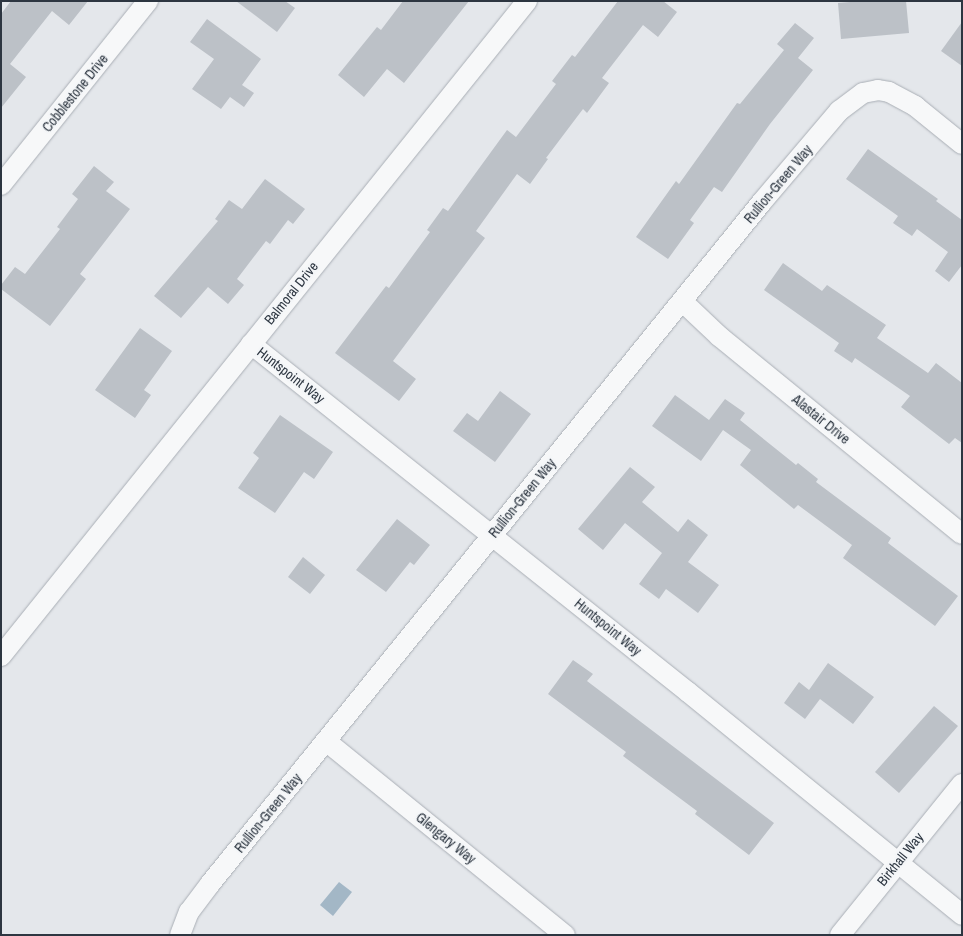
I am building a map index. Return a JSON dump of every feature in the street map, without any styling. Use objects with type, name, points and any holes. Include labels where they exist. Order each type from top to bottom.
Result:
[{"type":"street","name":"Cobblestone Drive","points":[[1,185],[148,1]]},
{"type":"street","name":"Balmoral Drive","points":[[1,656],[527,1]]},
{"type":"street","name":"Rullion-Green Way","points":[[180,935],[189,912],[210,884],[492,534],[683,302],[761,203],[839,111],[864,93],[878,90],[889,92],[915,106],[962,144]]},
{"type":"street","name":"Alastair Drive","points":[[683,302],[719,336],[962,534]]},
{"type":"street","name":"Huntspoint Way","points":[[251,344],[492,534],[962,915]]},
{"type":"street","name":"Glengary Way","points":[[326,741],[565,935]]},
{"type":"street","name":"Birkhall Way","points":[[840,935],[962,784]]},
{"type":"water","points":[[339,882],[352,892],[333,916],[320,905]]},
{"type":"building","points":[[11,1],[88,1],[69,25],[52,11],[10,64],[26,77],[1,108],[1,14]]},
{"type":"building","points":[[236,1],[285,1],[295,8],[277,32]]},
{"type":"building","points":[[403,1],[469,1],[404,83],[387,69],[364,97],[338,75],[377,27],[381,30]]},
{"type":"building","points":[[618,1],[663,1],[677,12],[658,37],[643,25],[602,78],[609,83],[587,113],[583,109],[546,158],[548,159],[530,184],[517,174],[476,231],[485,238],[393,361],[416,379],[399,401],[335,353],[386,286],[389,288],[430,232],[427,230],[443,208],[448,211],[507,130],[516,137],[556,84],[552,81],[572,55],[575,57]]},
{"type":"building","points":[[906,1],[909,33],[841,39],[838,3]]},
{"type":"building","points":[[207,19],[261,59],[242,85],[254,93],[244,107],[230,97],[221,109],[192,89],[214,59],[190,42]]},
{"type":"building","points":[[962,22],[962,66],[941,51]]},
{"type":"building","points":[[795,23],[814,38],[798,58],[813,70],[770,124],[722,192],[714,187],[690,220],[694,223],[668,259],[636,237],[676,181],[679,184],[737,103],[740,104],[784,50],[777,44]]},
{"type":"building","points":[[868,149],[938,199],[936,201],[962,220],[962,265],[949,282],[935,271],[948,252],[917,229],[912,236],[893,223],[898,216],[846,179]]},
{"type":"building","points":[[94,166],[114,182],[106,191],[130,209],[80,274],[86,279],[50,326],[1,289],[1,285],[15,267],[25,274],[60,229],[57,227],[78,199],[72,194]]},
{"type":"building","points":[[265,179],[305,209],[293,224],[288,220],[270,244],[266,241],[237,279],[244,285],[228,304],[208,287],[181,318],[154,296],[218,221],[215,219],[229,200],[242,209]]},
{"type":"building","points":[[783,263],[822,291],[827,285],[886,325],[877,338],[928,373],[936,363],[962,383],[962,443],[955,438],[949,444],[901,407],[910,396],[855,358],[852,363],[834,351],[839,343],[764,290]]},
{"type":"building","points":[[140,328],[172,351],[144,390],[151,395],[135,418],[95,390]]},
{"type":"building","points":[[500,391],[531,414],[495,462],[453,431],[467,413],[478,421]]},
{"type":"building","points":[[675,395],[709,420],[725,399],[745,413],[740,420],[796,465],[798,463],[818,479],[816,482],[891,538],[888,543],[958,596],[935,626],[843,558],[852,545],[798,505],[794,509],[740,465],[751,450],[723,430],[701,461],[652,426]]},
{"type":"building","points":[[280,415],[333,452],[314,479],[304,472],[275,513],[238,488],[259,458],[253,453]]},
{"type":"building","points":[[630,467],[655,487],[642,502],[678,532],[688,519],[708,535],[688,562],[719,585],[698,613],[666,589],[659,599],[639,584],[662,553],[625,523],[603,550],[578,529]]},
{"type":"building","points":[[397,519],[430,545],[414,565],[410,562],[386,592],[356,570]]},
{"type":"building","points":[[303,557],[325,575],[310,594],[288,577]]},
{"type":"building","points":[[573,660],[593,674],[587,681],[774,823],[749,855],[695,814],[697,811],[623,756],[626,752],[548,694]]},
{"type":"building","points":[[828,663],[874,697],[853,724],[820,699],[805,719],[784,703],[799,682],[809,690]]},
{"type":"building","points":[[934,706],[958,726],[899,793],[875,772]]}]
